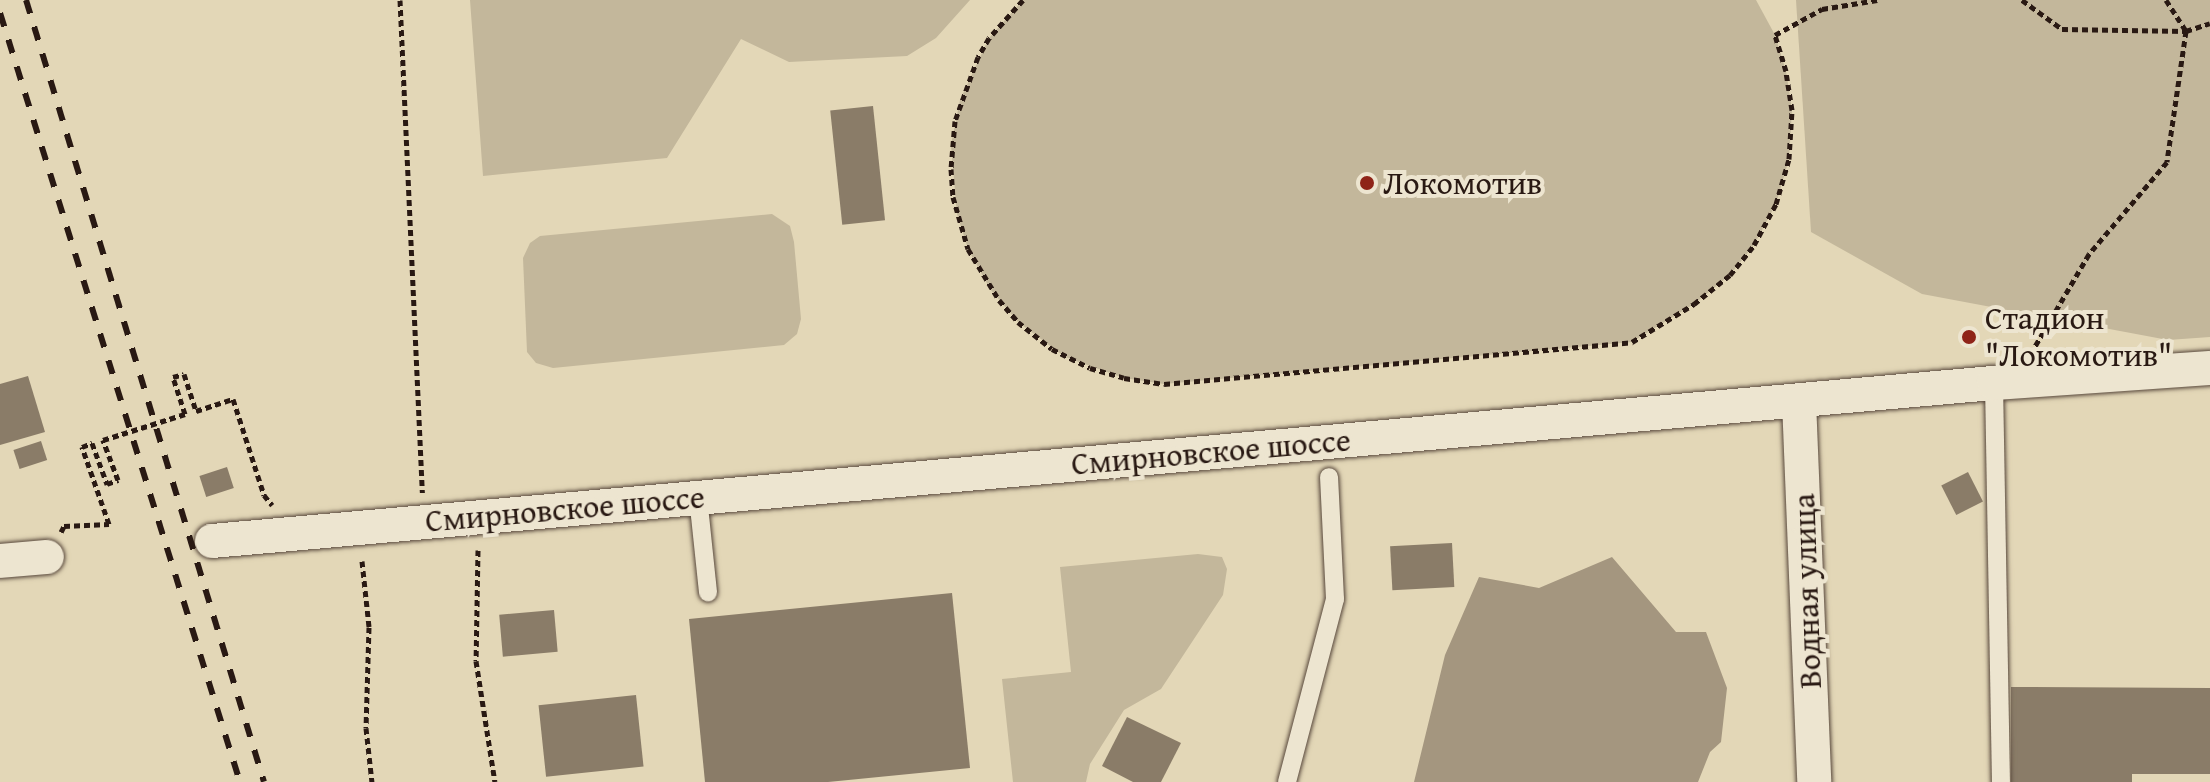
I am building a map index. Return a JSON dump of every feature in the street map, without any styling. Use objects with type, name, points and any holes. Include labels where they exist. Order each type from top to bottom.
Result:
[{"type":"street","name":"Смирновское шоссе","points":[[212,541],[2004,382],[2210,368]]},
{"type":"street","name":"Водная улица","points":[[1799,401],[1814,782]]},
{"type":"street","points":[[0,561],[47,557]]},
{"type":"lane","points":[[2001,782],[2004,382]]},
{"type":"lane","points":[[1287,782],[1335,599],[1329,477]]},
{"type":"lane","points":[[698,497],[708,592]]},
{"type":"path","points":[[400,0],[423,522]]},
{"type":"path","points":[[1023,0],[989,38],[978,57],[955,121],[951,169],[953,197],[968,249],[999,300],[1018,322],[1052,349],[1090,368],[1124,378],[1164,384],[1632,342],[1694,304],[1730,275],[1754,245],[1776,204],[1789,159],[1792,110],[1786,71],[1775,35],[1822,9],[1877,0]]},
{"type":"path","points":[[2022,0],[2062,29],[2186,31],[2210,23]]},
{"type":"path","points":[[2004,382],[2089,254],[2167,162],[2186,31],[2166,0]]},
{"type":"path","points":[[64,526],[109,524],[82,447],[92,443],[107,484],[118,480],[103,440],[185,414],[173,377],[184,374],[196,411],[233,399],[264,495],[275,510]]},
{"type":"path","points":[[478,517],[476,661],[495,782]]},
{"type":"path","points":[[359,528],[369,627],[366,728],[372,782]]},
{"type":"shaded area","points":[[470,0],[970,0],[936,38],[907,56],[789,62],[741,39],[667,158],[483,176]]},
{"type":"shaded area","name":"Локомотив","points":[[1023,0],[1756,0],[1775,35],[1786,71],[1792,110],[1789,159],[1776,204],[1754,245],[1730,275],[1694,304],[1632,342],[1164,384],[1124,378],[1065,357],[1018,322],[990,289],[968,249],[957,214],[951,145],[960,100],[989,38]]},
{"type":"shaded area","points":[[1796,0],[2210,0],[2210,337],[2168,340],[1922,294],[1811,232]]},
{"type":"shaded area","points":[[772,214],[790,226],[794,242],[801,319],[797,334],[784,345],[553,368],[536,363],[527,352],[523,258],[530,243],[540,236]]},
{"type":"shaded area","points":[[1198,554],[1222,557],[1227,569],[1223,595],[1161,689],[1124,710],[1090,764],[1086,782],[1013,782],[1002,679],[1071,672],[1060,567]]},
{"type":"shaded area","points":[[1612,557],[1676,632],[1706,632],[1727,688],[1721,742],[1710,752],[1698,782],[1414,782],[1445,655],[1479,577],[1539,588]]},
{"type":"building","points":[[873,106],[885,220],[842,225],[830,110]]},
{"type":"building","points":[[28,376],[45,432],[0,445],[0,384]]},
{"type":"building","points":[[41,441],[47,460],[20,469],[13,450]]},
{"type":"building","points":[[227,467],[234,488],[206,497],[199,476]]},
{"type":"building","points":[[1968,472],[1983,501],[1956,515],[1941,486]]},
{"type":"building","points":[[1452,543],[1454,587],[1392,590],[1390,546]]},
{"type":"building","points":[[952,593],[970,768],[828,782],[705,782],[689,619]]},
{"type":"building","points":[[554,610],[558,652],[503,657],[499,615]]},
{"type":"building","points":[[2011,687],[2210,688],[2210,774],[2132,774],[2132,782],[2011,782]]},
{"type":"building","points":[[636,695],[644,767],[546,777],[539,705]]},
{"type":"building","points":[[1127,717],[1181,743],[1161,782],[1133,782],[1102,766]]},
{"type":"railway","points":[[26,0],[264,782]]},
{"type":"railway","points":[[0,13],[240,782]]},
{"type":"place","name":"Локомотив","points":[[1367,183]]},
{"type":"place","name":"Стадион \"Локомотив\"","points":[[1969,337]]}]
